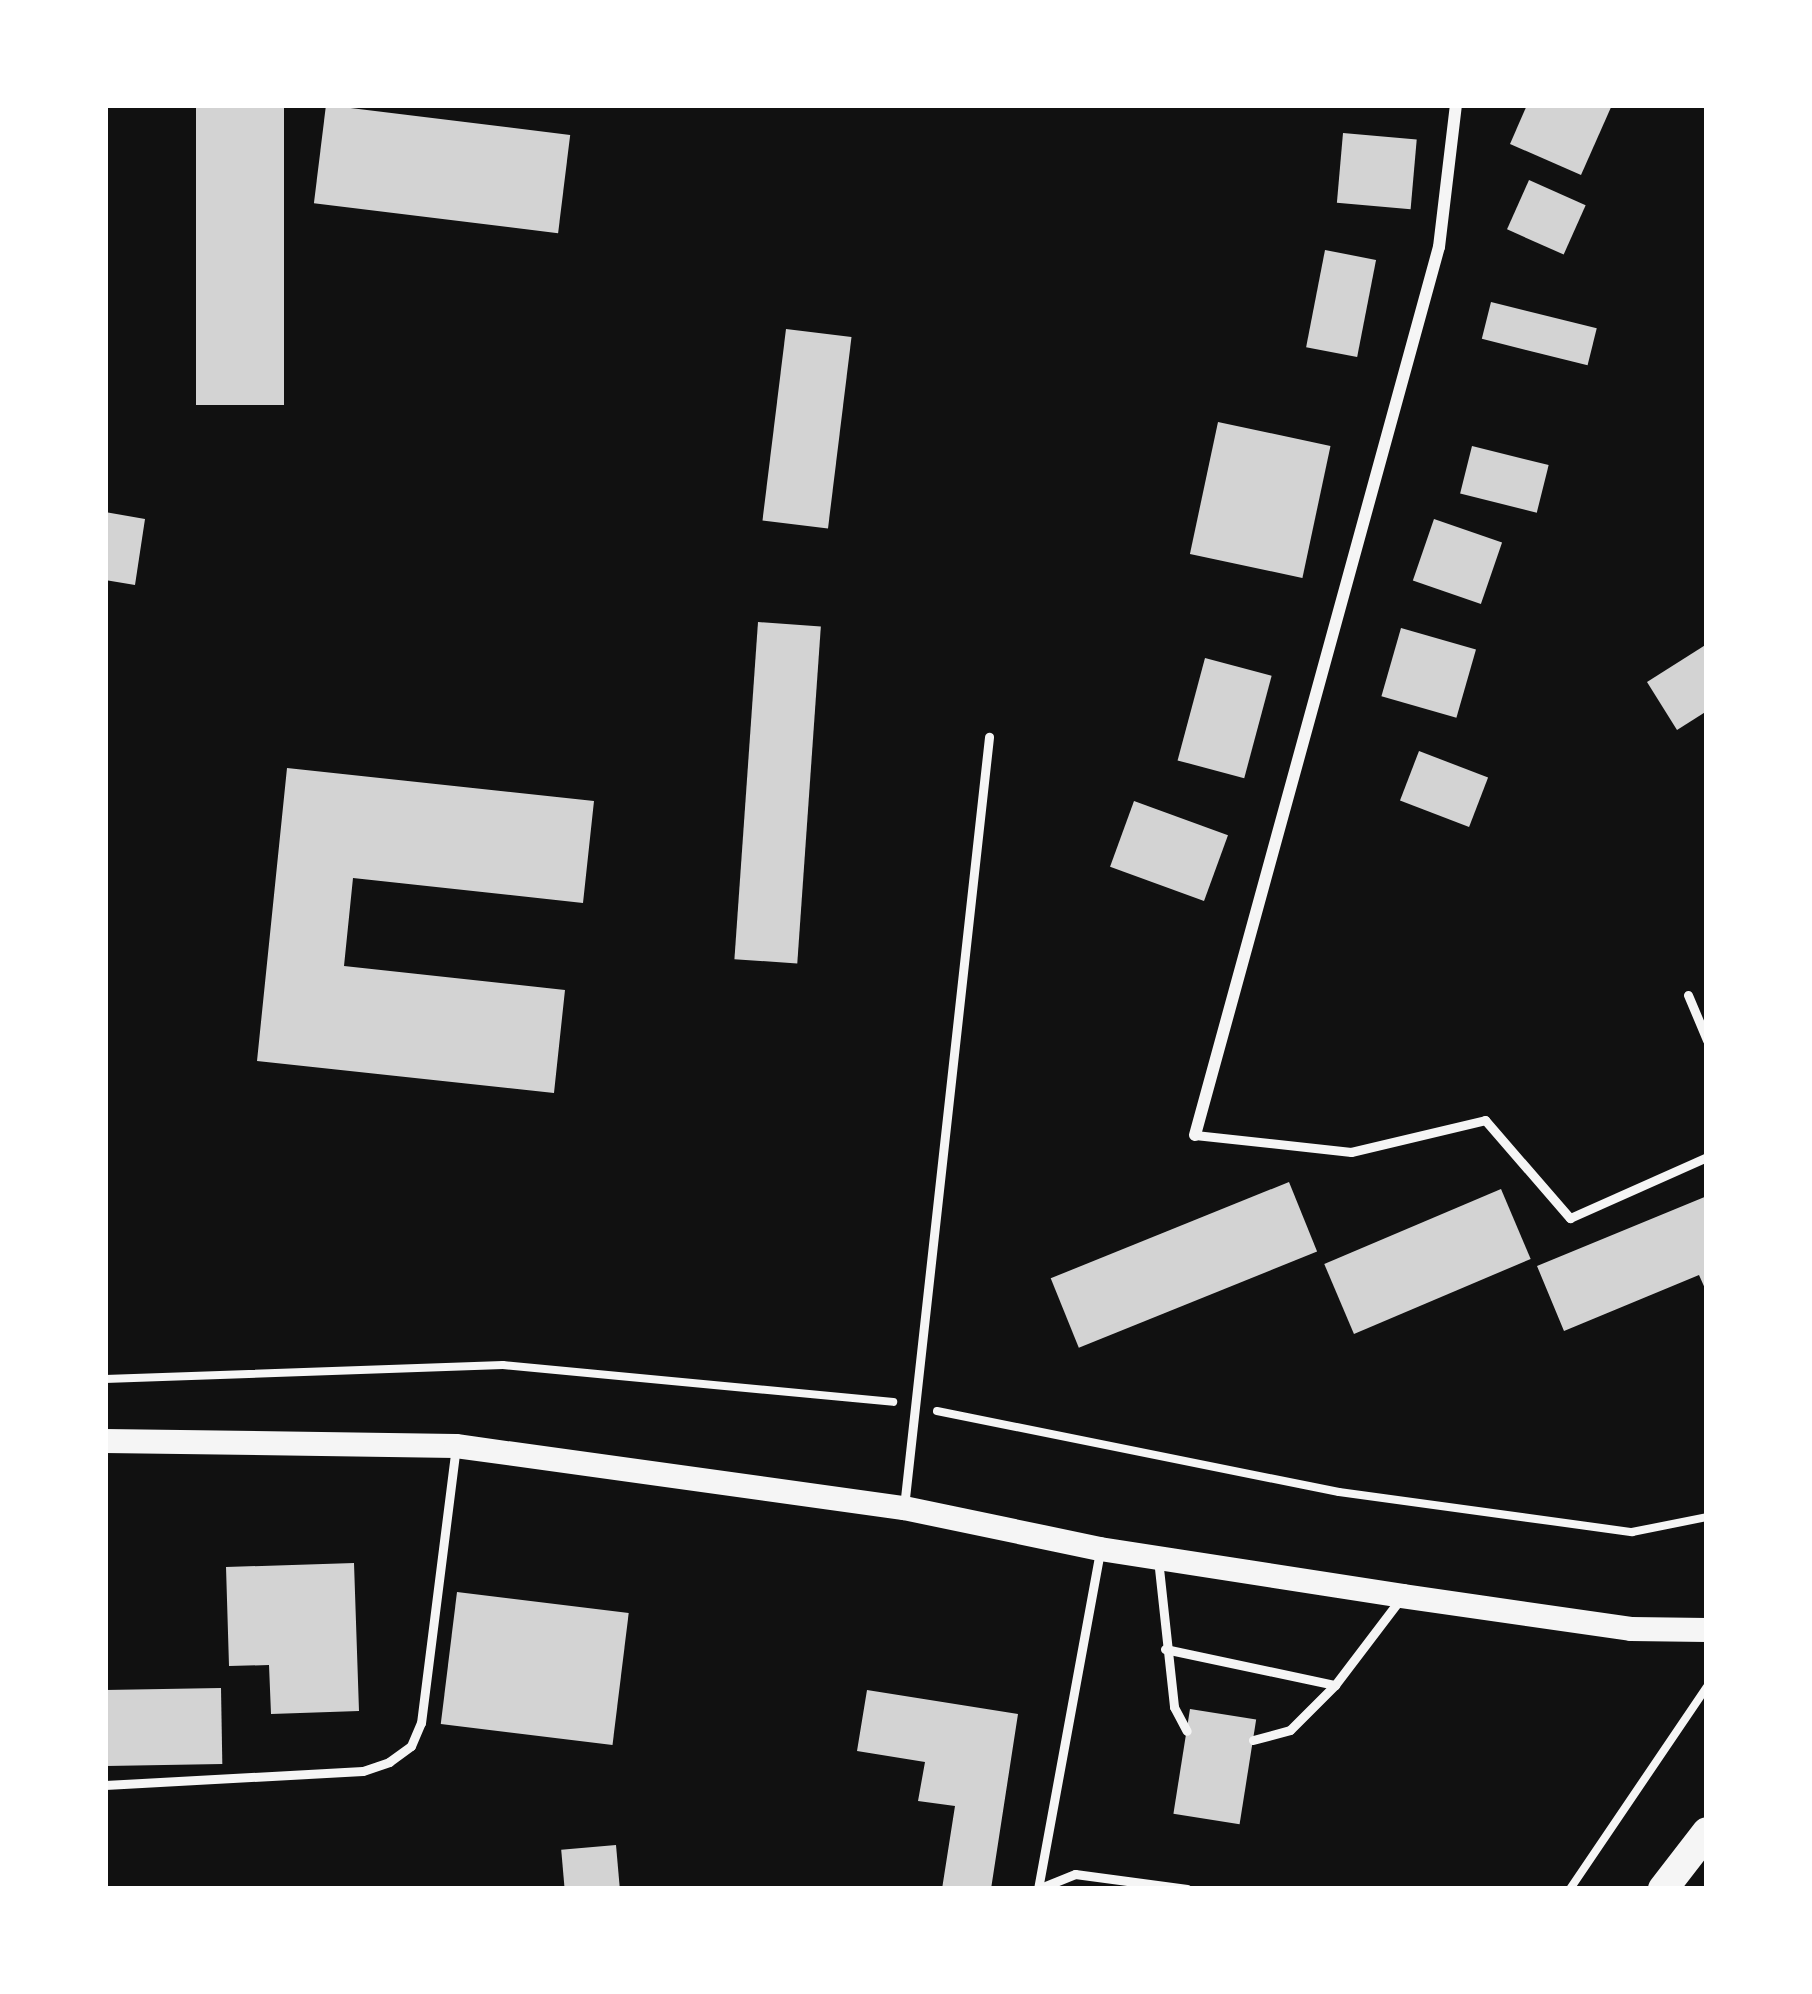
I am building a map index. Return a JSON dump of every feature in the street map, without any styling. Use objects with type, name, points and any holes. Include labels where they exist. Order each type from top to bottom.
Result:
[{"type":"main road","points":[[105,1442],[456,1446],[904,1508],[1100,1549],[1402,1596],[1631,1629],[1707,1630]]},
{"type":"main road","points":[[1663,1889],[1707,1832]]},
{"type":"street","points":[[1195,1135],[1438,248],[1456,105]]},
{"type":"lane","points":[[904,1508],[988,737]]},
{"type":"lane","points":[[1688,995],[1707,1040]]},
{"type":"lane","points":[[1195,1135],[1351,1152],[1485,1120],[1570,1219],[1707,1157]]},
{"type":"lane","points":[[105,1785],[363,1771],[389,1762],[410,1746],[421,1723],[456,1446]]},
{"type":"lane","points":[[1038,1889],[1100,1549]]},
{"type":"lane","points":[[1158,1559],[1174,1707],[1187,1731]]},
{"type":"lane","points":[[1253,1740],[1290,1730],[1334,1685],[1402,1596]]},
{"type":"lane","points":[[1165,1649],[1334,1685]]},
{"type":"lane","points":[[1038,1889],[1076,1874],[1187,1889]]},
{"type":"path","points":[[1570,1889],[1707,1687]]},
{"type":"building","points":[[196,105],[284,105],[284,405],[196,405]]},
{"type":"building","points":[[326,105],[570,135],[558,233],[314,203]]},
{"type":"building","points":[[1527,105],[1612,105],[1581,175],[1510,144]]},
{"type":"building","points":[[1343,133],[1417,139],[1411,209],[1337,203]]},
{"type":"building","points":[[1529,180],[1586,205],[1564,255],[1507,229]]},
{"type":"building","points":[[1325,250],[1376,260],[1357,357],[1306,347]]},
{"type":"building","points":[[1491,302],[1597,328],[1588,365],[1482,339]]},
{"type":"building","points":[[786,329],[852,337],[828,529],[762,521]]},
{"type":"building","points":[[1218,422],[1330,446],[1302,578],[1190,554]]},
{"type":"building","points":[[1472,446],[1549,465],[1537,513],[1460,494]]},
{"type":"building","points":[[105,512],[145,519],[135,585],[105,580]]},
{"type":"building","points":[[1434,519],[1502,542],[1481,604],[1413,580]]},
{"type":"building","points":[[758,622],[821,626],[797,964],[734,959]]},
{"type":"building","points":[[1401,628],[1476,649],[1456,718],[1381,696]]},
{"type":"building","points":[[1707,644],[1707,711],[1677,730],[1647,682]]},
{"type":"building","points":[[1205,658],[1272,676],[1244,778],[1178,760]]},
{"type":"building","points":[[1419,751],[1488,778],[1469,827],[1400,800]]},
{"type":"building","points":[[287,768],[594,801],[583,903],[353,878],[344,966],[565,990],[554,1093],[257,1061]]},
{"type":"building","points":[[1134,801],[1228,835],[1204,901],[1110,867]]},
{"type":"building","points":[[1289,1182],[1317,1252],[1079,1348],[1051,1278]]},
{"type":"building","points":[[1501,1189],[1531,1259],[1354,1334],[1324,1264]]},
{"type":"building","points":[[1707,1196],[1707,1293],[1699,1275],[1564,1331],[1537,1266]]},
{"type":"building","points":[[354,1563],[359,1711],[271,1714],[269,1665],[229,1666],[226,1567]]},
{"type":"building","points":[[457,1592],[629,1613],[613,1745],[441,1724]]},
{"type":"building","points":[[221,1688],[222,1764],[106,1766],[105,1690]]},
{"type":"building","points":[[867,1690],[1018,1714],[991,1889],[942,1889],[955,1806],[918,1801],[925,1762],[857,1751]]},
{"type":"building","points":[[1190,1709],[1256,1719],[1240,1824],[1173,1814]]},
{"type":"building","points":[[616,1845],[620,1889],[565,1889],[561,1850]]}]
